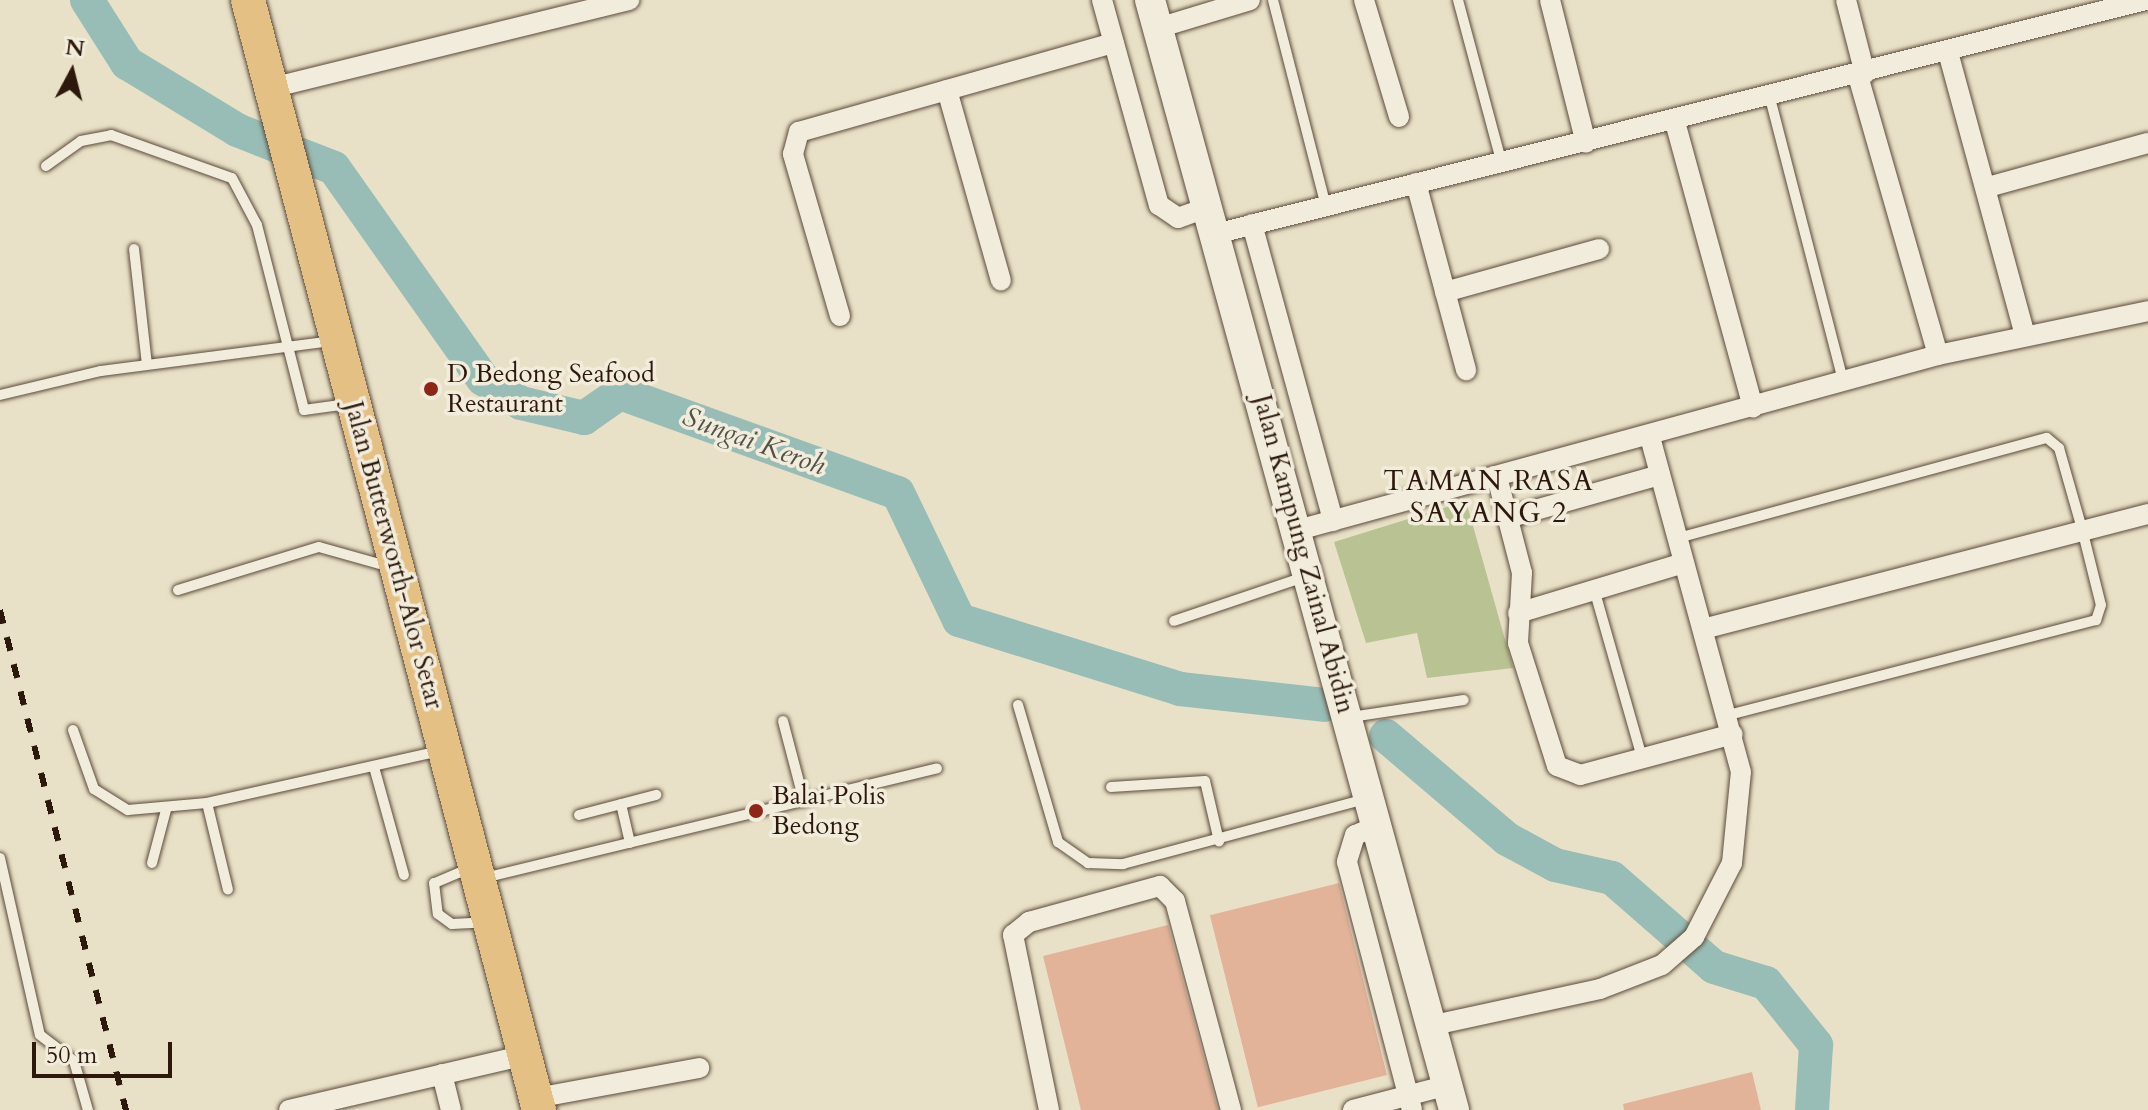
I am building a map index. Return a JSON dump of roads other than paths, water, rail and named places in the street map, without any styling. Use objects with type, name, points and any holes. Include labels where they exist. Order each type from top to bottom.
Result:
[{"type":"main road","name":"Jalan Butterworth-Alor Setar","points":[[248,0],[538,1104]]},
{"type":"street","points":[[275,103],[629,0]]},
{"type":"street","points":[[1102,0],[1163,214],[1252,224],[1325,203],[1675,122],[2146,0]]},
{"type":"street","points":[[1154,14],[1250,0]]},
{"type":"street","points":[[1364,0],[1399,117]]},
{"type":"street","points":[[1550,0],[1586,143]]},
{"type":"street","points":[[1846,0],[1862,75],[1938,355]]},
{"type":"street","name":"Jalan Kampung Zainal Abidin","points":[[1154,14],[1434,1025],[1451,1098]]},
{"type":"street","points":[[840,316],[794,141],[799,132],[1114,43]]},
{"type":"street","points":[[1948,52],[1988,187],[2025,336]]},
{"type":"street","points":[[947,90],[1001,281]]},
{"type":"street","points":[[1675,122],[1753,408]]},
{"type":"street","points":[[1988,187],[2148,143]]},
{"type":"street","points":[[1416,183],[1466,370]]},
{"type":"street","points":[[1252,224],[1333,521]]},
{"type":"street","points":[[1445,292],[1599,249]]},
{"type":"street","points":[[1298,530],[1938,355],[2148,311]]},
{"type":"street","points":[[1434,1025],[1600,989],[1678,953],[1694,937],[1740,837],[1743,791],[1730,724],[1650,436]]},
{"type":"street","points":[[1507,518],[1660,475]]},
{"type":"street","points":[[1497,477],[1522,573],[1518,643],[1557,766],[1580,775],[1642,758],[1730,724]]},
{"type":"street","points":[[1703,629],[2148,514]]},
{"type":"street","points":[[1518,613],[1684,563]]},
{"type":"street","points":[[1375,811],[1355,835],[1347,862],[1410,1103]]},
{"type":"street","points":[[1049,1110],[1011,955],[1013,935],[1038,919],[1160,886],[1175,901],[1231,1110]]},
{"type":"street","points":[[289,1110],[352,1103],[442,1074],[525,1055]]},
{"type":"street","points":[[538,1104],[699,1068]]},
{"type":"street","points":[[442,1074],[451,1110]]},
{"type":"street","points":[[1353,1110],[1451,1098]]},
{"type":"lane","points":[[1273,0],[1325,203]]},
{"type":"lane","points":[[1458,0],[1501,161]]},
{"type":"lane","points":[[1770,98],[1843,381]]},
{"type":"lane","points":[[46,166],[81,141],[111,135],[232,178],[254,215],[304,410],[353,403]]},
{"type":"lane","points":[[134,249],[147,364]]},
{"type":"lane","points":[[0,395],[147,364],[337,340]]},
{"type":"lane","points":[[1678,538],[2047,438],[2059,448],[2082,529],[2101,605],[2096,620],[1730,724]]},
{"type":"lane","points":[[178,590],[319,547],[397,570]]},
{"type":"lane","points":[[1174,621],[1310,575]]},
{"type":"lane","points":[[1594,589],[1642,758]]},
{"type":"lane","points":[[1349,718],[1464,700]]},
{"type":"lane","points":[[1018,705],[1058,842],[1071,856],[1123,864],[1219,841],[1375,811]]},
{"type":"lane","points":[[783,721],[804,801]]},
{"type":"lane","points":[[73,730],[106,803],[166,810],[445,750]]},
{"type":"lane","points":[[374,767],[404,875]]},
{"type":"lane","points":[[490,922],[452,924],[438,914],[434,883],[630,843],[937,768]]},
{"type":"lane","points":[[1111,787],[1205,781],[1219,841]]},
{"type":"lane","points":[[579,815],[656,795]]},
{"type":"lane","points":[[207,803],[228,890]]},
{"type":"lane","points":[[621,804],[630,843]]},
{"type":"lane","points":[[152,863],[166,810]]},
{"type":"lane","points":[[0,858],[40,1035],[74,1061],[88,1110]]},
{"type":"waterway","name":"Sungai Keroh","points":[[87,0],[127,63],[237,130],[334,168],[483,379],[521,403],[584,418],[620,393],[898,493],[959,620],[1180,689],[1324,705]]},
{"type":"waterway","name":"Sungai Keroh","points":[[1386,736],[1507,839],[1555,865],[1612,878],[1714,967],[1766,983],[1816,1045],[1812,1110]]},
{"type":"railway","points":[[0,610],[126,1110]]},
{"type":"place","name":"D Bedong Seafood Restaurant","points":[[431,389]]},
{"type":"place","name":"Balai Polis Bedong","points":[[756,811]]},
{"type":"district","name":"TAMAN RASA SAYANG 2","points":[[1489,497]]}]
